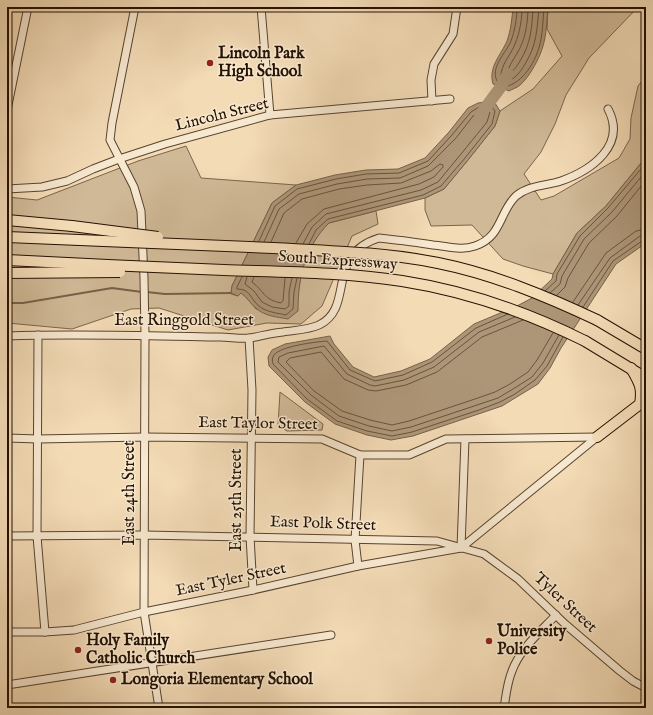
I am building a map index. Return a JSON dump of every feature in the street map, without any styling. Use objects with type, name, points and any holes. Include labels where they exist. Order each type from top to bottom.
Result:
[{"type":"highway","points":[[7,220],[72,226],[223,246]]},
{"type":"highway","name":"South Expressway","points":[[7,237],[375,254],[439,264],[478,273],[522,287],[597,320],[646,349]]},
{"type":"highway","name":"South Expressway","points":[[7,260],[349,275],[402,281],[461,293],[509,308],[545,322],[585,341],[646,378]]},
{"type":"highway","points":[[7,273],[246,270]]},
{"type":"highway","points":[[598,437],[640,404],[642,394],[641,384],[631,368]]},
{"type":"street","points":[[7,110],[28,7]]},
{"type":"street","name":"East 24th Street","points":[[135,7],[110,140],[134,187],[141,211],[145,310],[144,612],[159,708]]},
{"type":"street","points":[[261,7],[270,115]]},
{"type":"street","points":[[432,101],[431,80],[434,64],[453,34],[457,7]]},
{"type":"street","name":"Lincoln Street","points":[[7,189],[42,187],[67,182],[119,158],[270,115],[450,99]]},
{"type":"street","name":"East Ringgold Street","points":[[7,336],[38,335],[249,338],[319,325],[327,320],[334,311],[338,302],[347,263],[352,254],[360,246],[379,238],[456,249],[474,247],[483,243],[490,237],[499,225],[515,197],[522,191],[561,181],[581,172],[608,150],[613,138],[614,125],[612,116],[608,109]]},
{"type":"street","points":[[38,335],[37,536],[45,632]]},
{"type":"street","name":"East 25th Street","points":[[249,338],[252,390],[250,536],[253,590]]},
{"type":"street","points":[[461,548],[598,437]]},
{"type":"street","name":"East Taylor Street","points":[[7,438],[322,438],[360,455],[409,455],[446,439],[598,437]]},
{"type":"street","points":[[461,548],[465,439]]},
{"type":"street","points":[[358,566],[355,540],[360,455]]},
{"type":"street","name":"East Polk Street","points":[[7,536],[250,536],[437,541],[461,548]]},
{"type":"street","name":"East Tyler Street","points":[[7,632],[74,630],[144,612],[253,590],[358,566],[461,548]]},
{"type":"street","name":"Tyler Street","points":[[461,548],[484,554],[518,579],[556,616],[620,671],[633,681],[646,688]]},
{"type":"street","points":[[504,708],[509,680],[518,659],[527,647],[556,616]]},
{"type":"street","points":[[7,685],[331,635]]},
{"type":"shaded area","points":[[548,7],[638,7],[589,58],[566,95],[555,124],[541,152],[524,174],[541,200],[554,196],[619,158],[630,139],[631,118],[638,86],[646,76],[646,157],[606,206],[577,233],[553,274],[503,259],[472,225],[431,226],[425,210],[425,198],[444,189],[495,126],[500,111],[533,89],[562,56],[547,29]]},
{"type":"shaded area","points":[[186,146],[201,178],[296,185],[272,203],[232,286],[231,294],[238,296],[241,293],[248,297],[256,309],[297,311],[298,292],[304,260],[319,233],[329,223],[376,211],[378,224],[352,236],[322,306],[301,324],[267,323],[228,330],[159,308],[131,309],[72,329],[7,323],[7,197],[37,200],[138,161]]},
{"type":"shaded area","points":[[280,392],[323,424],[322,430],[287,431],[278,425]]},
{"type":"water","points":[[513,7],[548,7],[547,25],[543,47],[537,62],[523,82],[509,91],[493,84],[492,72],[507,41]]},
{"type":"water","points":[[478,103],[495,103],[500,111],[495,126],[444,189],[425,198],[329,223],[314,242],[304,263],[299,286],[298,311],[288,319],[271,316],[264,313],[255,307],[241,293],[238,296],[231,293],[232,286],[272,203],[296,185],[335,175],[366,170],[398,169],[425,158],[449,132],[468,108]]},
{"type":"water","points":[[646,157],[646,243],[616,264],[561,348],[550,368],[538,384],[502,406],[413,436],[391,440],[367,435],[335,424],[305,402],[269,366],[268,357],[272,350],[285,344],[330,336],[334,344],[353,367],[374,377],[401,371],[430,359],[474,324],[532,298],[552,279],[553,274],[577,233],[606,206]]},
{"type":"waterway","points":[[480,115],[500,88],[508,74]]},
{"type":"waterway","points":[[7,303],[23,303],[112,288],[142,292]]},
{"type":"waterway","points":[[147,292],[165,294],[231,293]]},
{"type":"place","name":"Lincoln Park High School","points":[[210,63]]},
{"type":"place","name":"University Police","points":[[489,641]]},
{"type":"place","name":"Holy Family Catholic Church","points":[[78,650]]},
{"type":"place","name":"Longoria Elementary School","points":[[113,680]]}]
